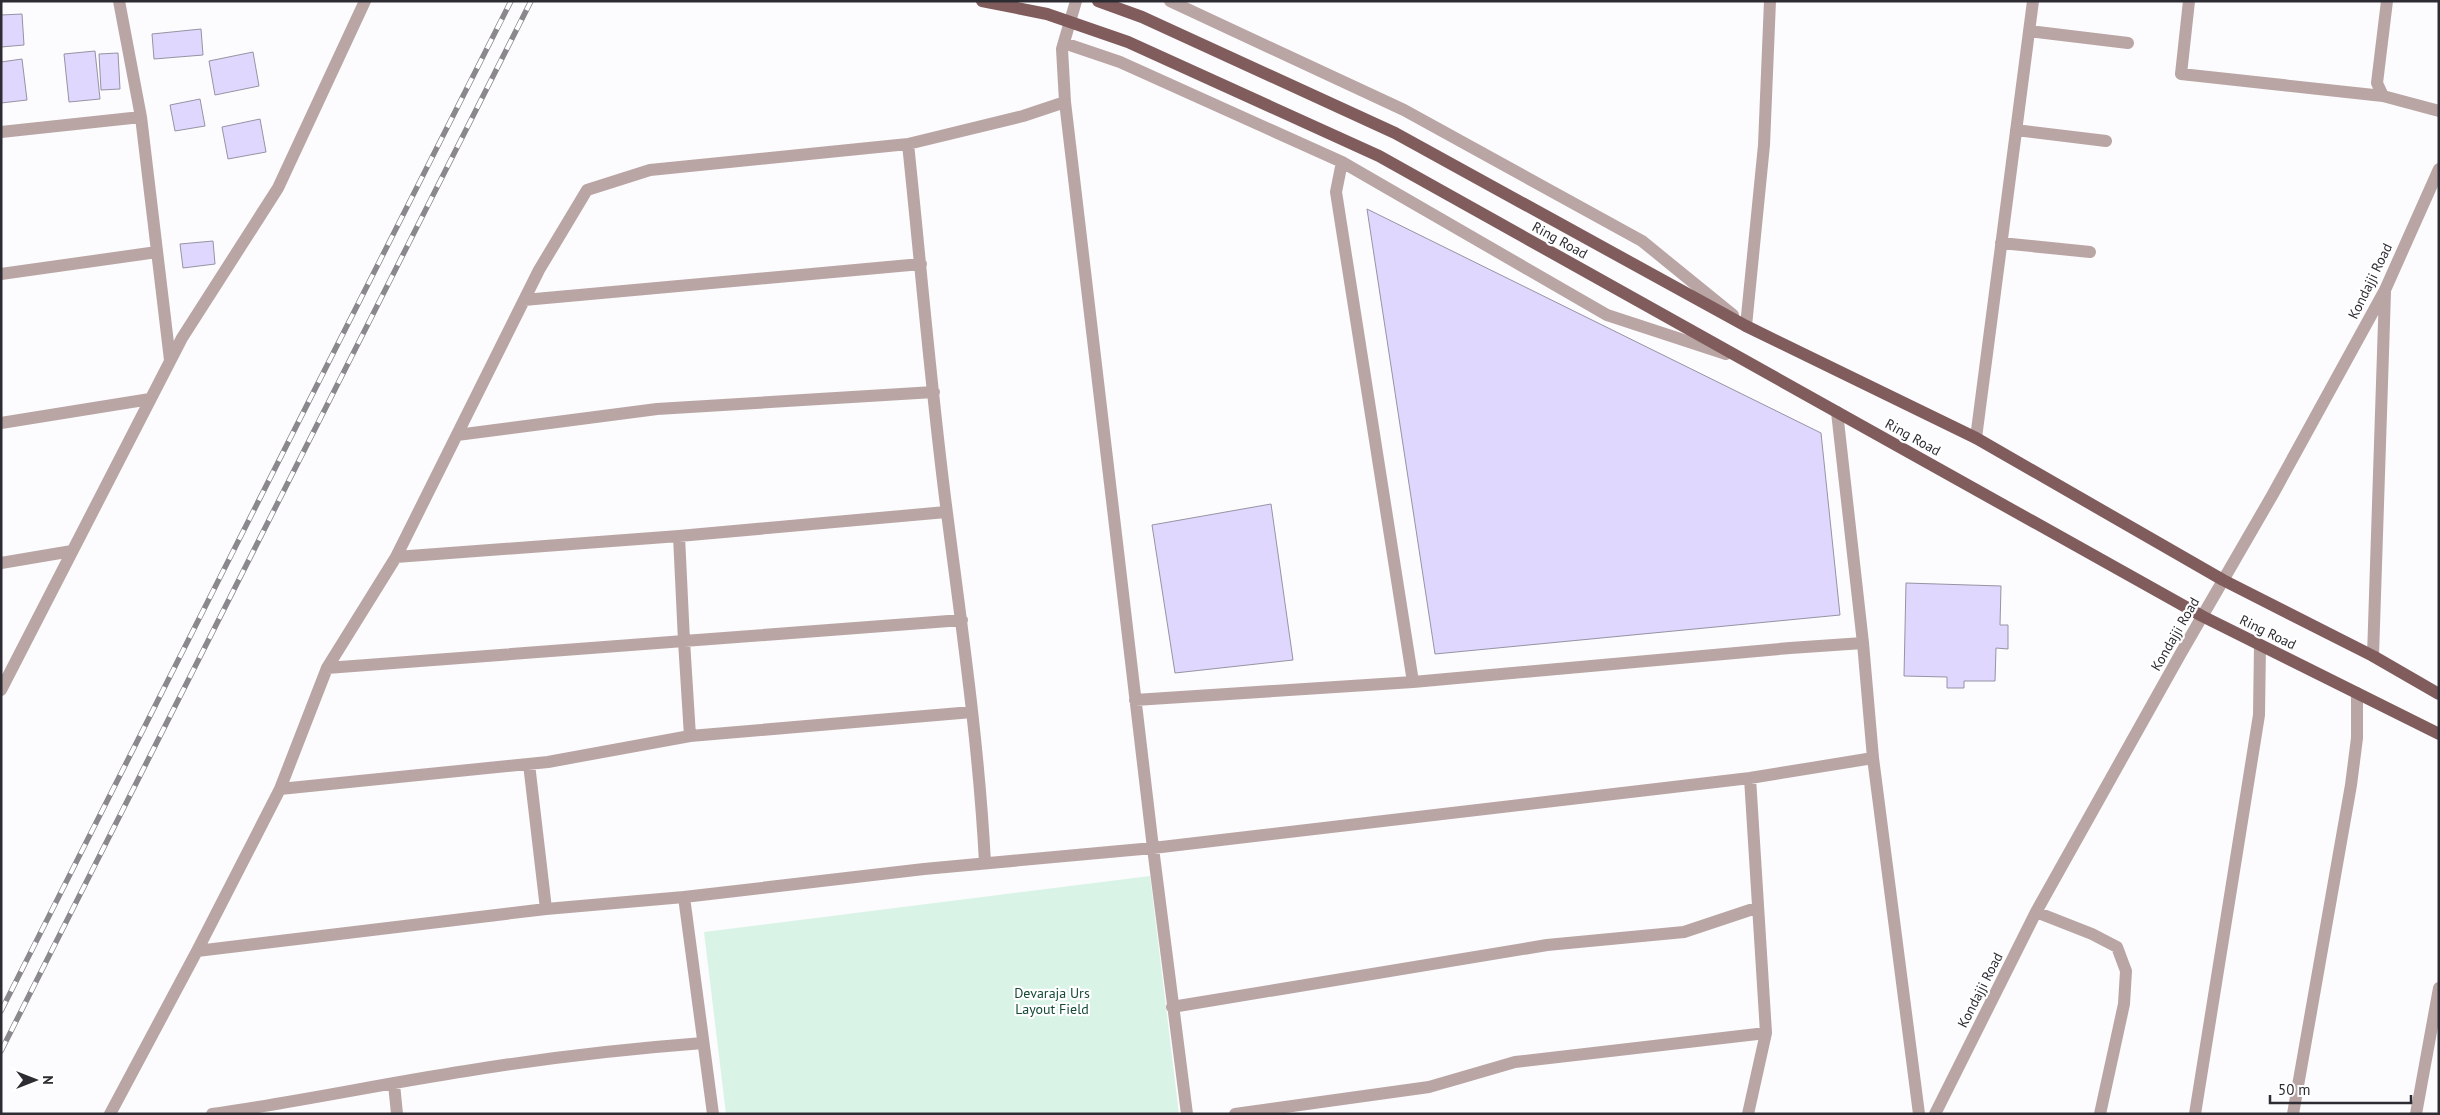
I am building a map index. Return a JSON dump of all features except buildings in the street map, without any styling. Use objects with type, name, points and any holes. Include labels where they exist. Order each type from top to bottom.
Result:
[{"type":"main road","name":"Ring Road","points":[[982,1],[1047,14],[1128,42],[1379,156],[2202,616],[2439,734]]},
{"type":"main road","points":[[1098,1],[1142,17],[1395,133],[1746,326],[1976,438],[2223,580],[2373,656],[2439,694]]},
{"type":"street","points":[[119,1],[141,117],[170,360]]},
{"type":"street","points":[[1,690],[182,338],[278,188],[365,1]]},
{"type":"street","points":[[1076,1],[1064,43],[1066,102],[1135,700],[1172,1007],[1187,1114]]},
{"type":"street","points":[[1170,1],[1404,110],[1642,241],[1746,326]]},
{"type":"street","points":[[1746,326],[1764,145],[1770,1]]},
{"type":"street","points":[[1976,438],[2033,1]]},
{"type":"street","points":[[2189,1],[2181,74],[2383,96],[2439,110]]},
{"type":"street","points":[[2383,96],[2377,83],[2387,1]]},
{"type":"street","points":[[2029,31],[2128,43]]},
{"type":"street","points":[[1064,43],[1120,62],[1342,162],[1608,315],[1740,358]]},
{"type":"street","points":[[110,1114],[198,951],[280,790],[328,668],[396,557],[539,270],[587,190],[650,170],[908,144],[1023,116],[1066,102]]},
{"type":"street","points":[[1,132],[141,117]]},
{"type":"street","points":[[2016,130],[2106,140]]},
{"type":"street","points":[[908,144],[946,512],[962,620],[982,805],[985,863]]},
{"type":"street","points":[[1342,162],[1336,192],[1413,682]]},
{"type":"street","name":"Kondajji Road","points":[[1935,1114],[2036,912],[2385,290],[2438,173]]},
{"type":"street","points":[[2001,243],[2090,252]]},
{"type":"street","points":[[1,274],[157,252]]},
{"type":"street","points":[[524,300],[921,264]]},
{"type":"street","points":[[2373,656],[2385,290]]},
{"type":"street","points":[[457,435],[657,409],[934,392]]},
{"type":"street","points":[[1,423],[150,399]]},
{"type":"street","points":[[1837,412],[1863,643],[1873,758],[1919,1114]]},
{"type":"street","points":[[396,557],[679,536],[946,512]]},
{"type":"street","points":[[679,536],[690,736]]},
{"type":"street","points":[[1,563],[72,551]]},
{"type":"street","points":[[328,668],[962,620]]},
{"type":"street","points":[[1135,700],[1413,682],[1863,643]]},
{"type":"street","points":[[2195,1114],[2259,715],[2260,645]]},
{"type":"street","points":[[2293,1114],[2352,785],[2357,738],[2357,693]]},
{"type":"street","points":[[280,790],[529,764],[690,736],[972,712]]},
{"type":"street","points":[[198,951],[546,909],[684,897],[985,863],[1153,848],[1750,778],[1873,758]]},
{"type":"street","points":[[529,764],[546,909]]},
{"type":"street","points":[[1748,1114],[1766,1033],[1756,908],[1750,778]]},
{"type":"street","points":[[684,897],[713,1114]]},
{"type":"street","points":[[1172,1007],[1547,945],[1684,932],[1756,908]]},
{"type":"street","points":[[2036,912],[2092,934],[2117,947],[2126,971],[2124,1004],[2100,1114]]},
{"type":"street","points":[[2416,1114],[2439,988]]},
{"type":"street","points":[[1235,1114],[1429,1087],[1515,1062],[1766,1033]]},
{"type":"street","points":[[212,1114],[300,1101],[466,1071],[622,1049],[703,1043]]},
{"type":"street","points":[[394,1084],[397,1114]]},
{"type":"green space","name":"Devaraja Urs Layout Field","points":[[1150,876],[1179,1114],[726,1114],[704,932]]},
{"type":"railway","points":[[1,1011],[511,1]]},
{"type":"railway","points":[[1,1051],[531,1]]}]
